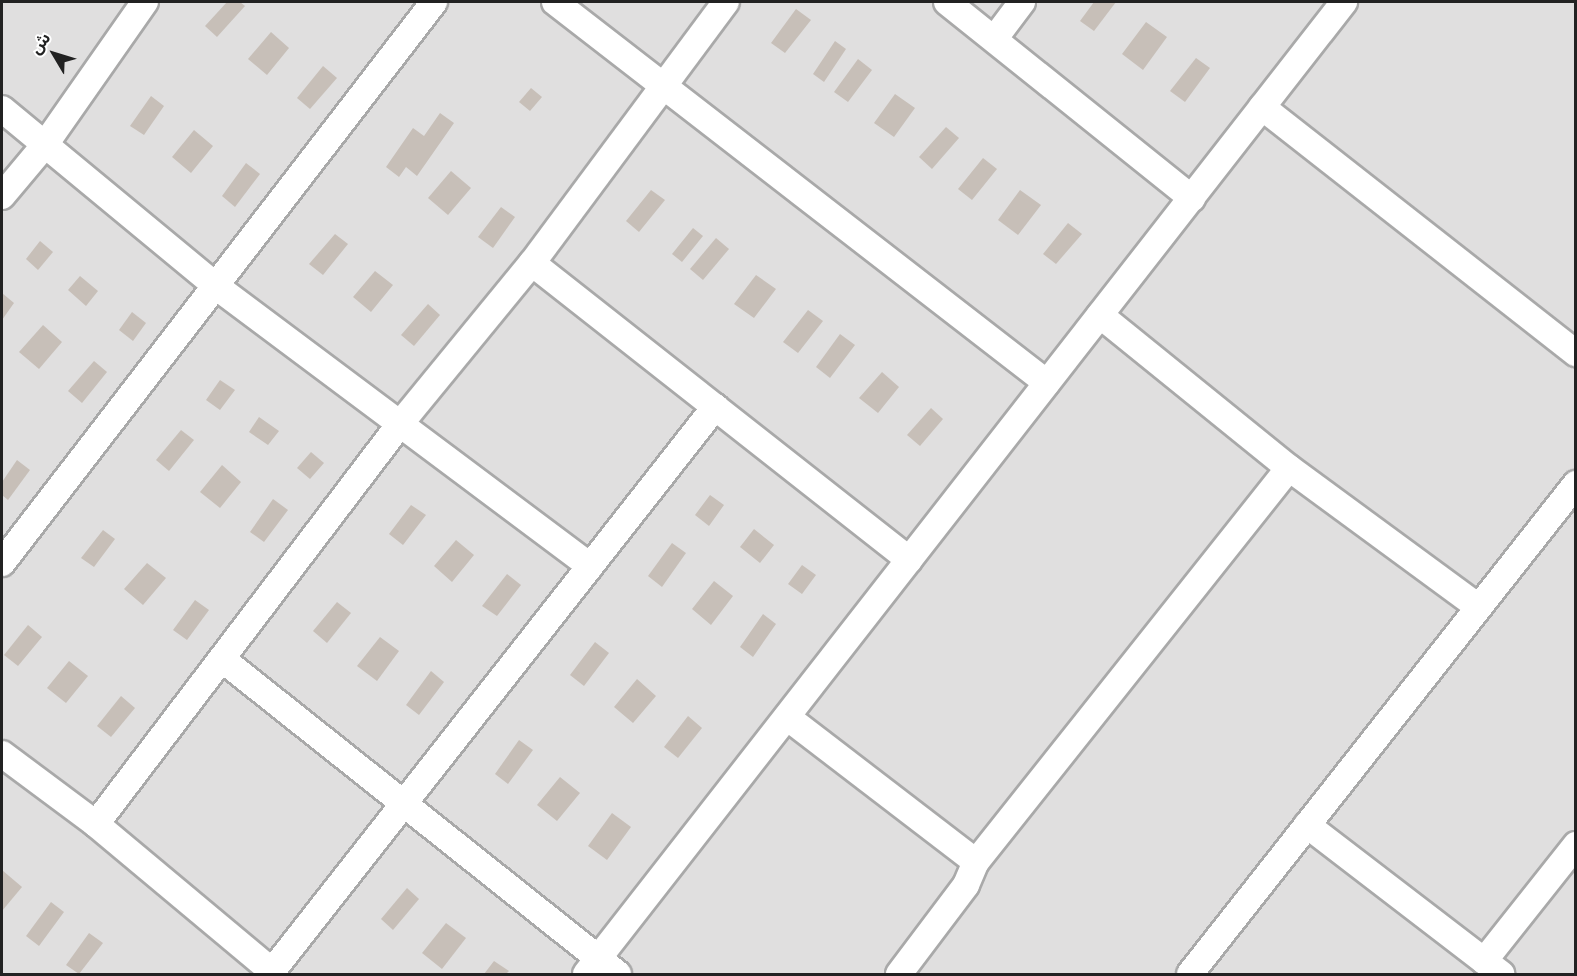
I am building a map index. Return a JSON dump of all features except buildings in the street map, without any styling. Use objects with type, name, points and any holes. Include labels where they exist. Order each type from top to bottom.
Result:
[{"type":"street","points":[[2,196],[44,146],[145,2]]},
{"type":"street","points":[[2,563],[434,2]]},
{"type":"street","points":[[555,2],[667,86],[1047,383]]},
{"type":"street","points":[[96,824],[400,424],[532,263],[667,86],[726,2]]},
{"type":"street","points":[[947,2],[1192,198]]},
{"type":"street","points":[[994,38],[1022,2]]},
{"type":"street","points":[[592,967],[1344,2]]},
{"type":"street","points":[[1262,107],[1575,353]]},
{"type":"street","points":[[2,109],[215,285],[590,566]]},
{"type":"street","points":[[532,263],[909,560]]},
{"type":"street","points":[[1100,315],[1289,468],[1478,607]]},
{"type":"street","points":[[2,754],[96,824],[271,973],[715,407]]},
{"type":"street","points":[[899,975],[966,885],[976,862],[1289,468]]},
{"type":"street","points":[[1190,975],[1575,484]]},
{"type":"street","points":[[222,659],[404,804],[592,967],[618,975]]},
{"type":"street","points":[[787,717],[976,862]]},
{"type":"street","points":[[1307,825],[1492,968],[1575,845]]},
{"type":"shaded area","points":[[2,2],[1575,2],[1575,974],[2,974]]}]
